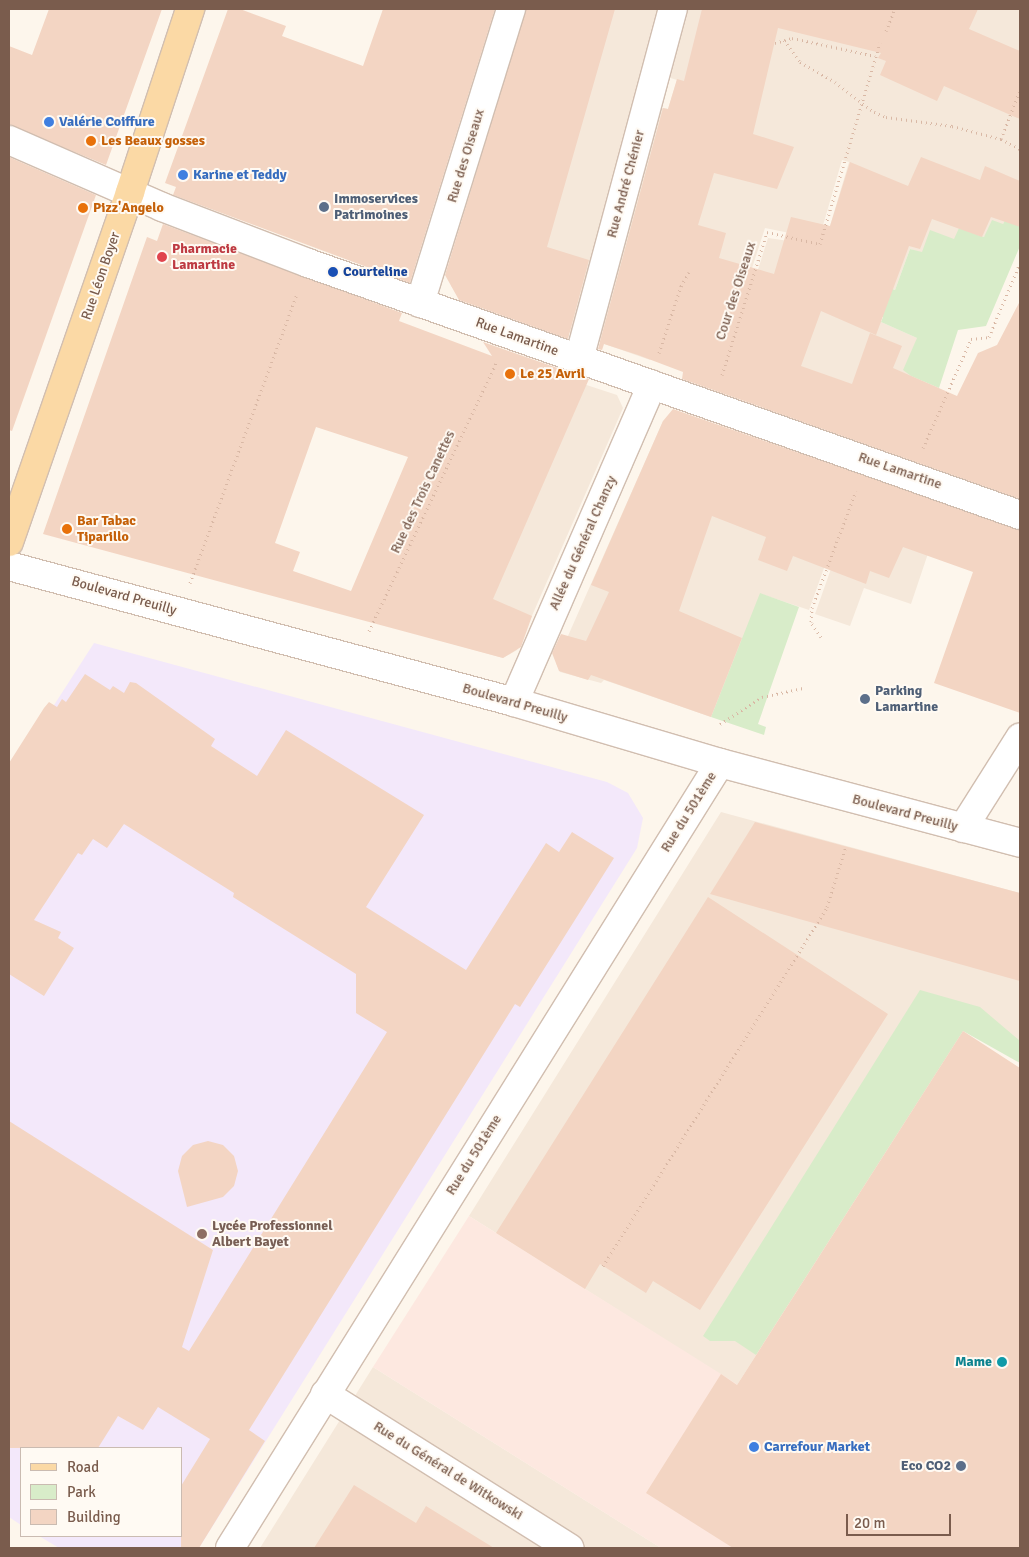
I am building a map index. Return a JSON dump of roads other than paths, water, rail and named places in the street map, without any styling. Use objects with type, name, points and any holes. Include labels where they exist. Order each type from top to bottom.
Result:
[{"type":"main road","name":"Rue Léon Boyer","points":[[9,542],[130,192],[190,9]]},
{"type":"street","name":"Rue des Oiseaux","points":[[420,303],[511,9]]},
{"type":"street","name":"Rue André Chénier","points":[[579,359],[673,9]]},
{"type":"street","name":"Rue Lamartine","points":[[9,140],[130,192],[308,263],[650,385],[912,474],[1020,515]]},
{"type":"street","name":"Allée du Général Chanzy","points":[[514,702],[650,385]]},
{"type":"street","name":"Boulevard Preuilly","points":[[9,566],[514,702],[720,763],[1020,843]]},
{"type":"street","points":[[963,828],[1020,738]]},
{"type":"street","name":"Rue du 501ème","points":[[230,1548],[720,763]]},
{"type":"street","name":"Rue du Général de Witkowski","points":[[325,1394],[570,1548]]},
{"type":"place","name":"Valérie Coiffure","points":[[49,122]]},
{"type":"place","name":"Les Beaux gosses","points":[[91,141]]},
{"type":"place","name":"Karine et Teddy","points":[[183,175]]},
{"type":"place","name":"Immoservices Patrimoines","points":[[324,207]]},
{"type":"place","name":"Pizz'Angelo","points":[[83,208]]},
{"type":"place","name":"Pharmacie Lamartine","points":[[162,257]]},
{"type":"place","name":"Courteline","points":[[333,272]]},
{"type":"place","name":"Le 25 Avril","points":[[510,374]]},
{"type":"place","name":"Bar Tabac Tiparillo","points":[[67,529]]},
{"type":"place","name":"Parking Lamartine","points":[[865,699]]},
{"type":"place","name":"Lycée Professionnel Albert Bayet","points":[[202,1234]]},
{"type":"place","name":"Mame","points":[[1002,1362]]},
{"type":"place","name":"Carrefour Market","points":[[754,1447]]},
{"type":"place","name":"Eco CO2","points":[[961,1466]]}]
